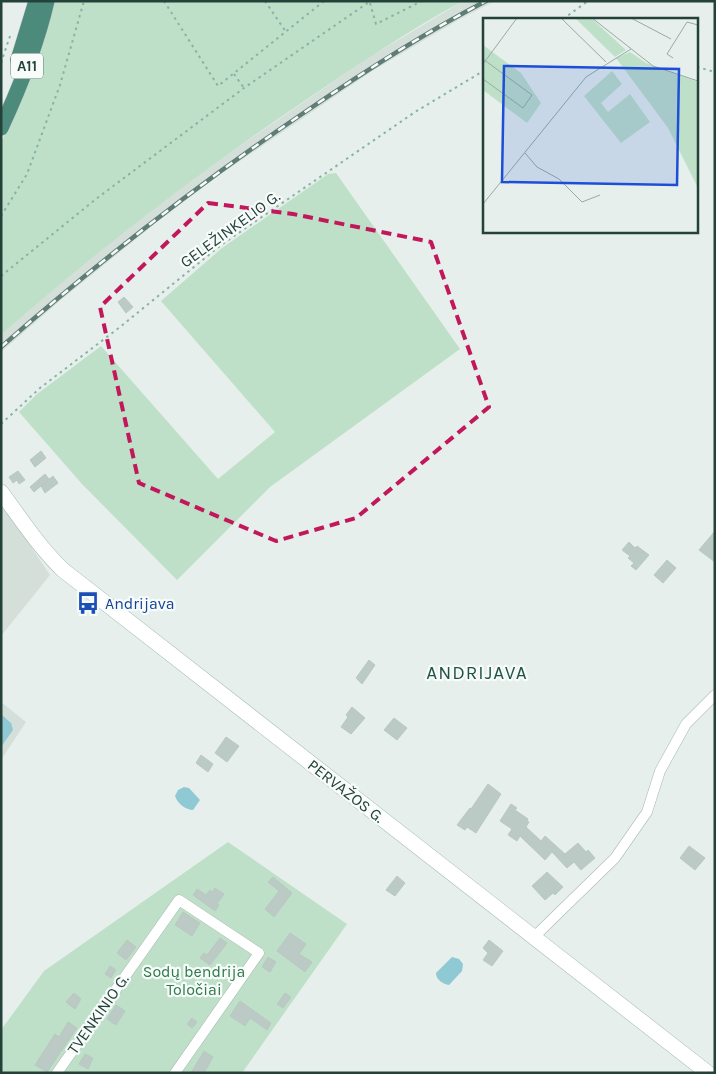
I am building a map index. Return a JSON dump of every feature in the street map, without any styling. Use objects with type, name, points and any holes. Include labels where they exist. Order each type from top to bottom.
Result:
[{"type":"highway","name":"A11","points":[[1,105],[15,71],[36,1]]},
{"type":"highway","name":"A11","points":[[1,128],[14,100],[36,41],[47,1]]},
{"type":"main road","name":"PERVAŽOS G.","points":[[1,492],[33,536],[62,570],[708,1073]]},
{"type":"street","points":[[534,937],[615,858],[647,812],[660,771],[686,724],[715,695]]},
{"type":"street","name":"TVENKINIO G.","points":[[57,1073],[179,900],[258,953],[175,1073]]},
{"type":"path","points":[[1,216],[27,174],[60,86],[84,1]]},
{"type":"path","points":[[164,1],[218,86],[324,1]]},
{"type":"path","points":[[264,1],[286,32]]},
{"type":"path","points":[[1,276],[96,199],[244,88],[368,2],[376,24],[422,1]]},
{"type":"path","points":[[564,18],[588,1]]},
{"type":"path","points":[[1,63],[12,33]]},
{"type":"path","points":[[698,67],[715,72]]},
{"type":"path","name":"GELEŽINKELIO G.","points":[[1,424],[40,388],[120,327],[221,245],[415,112],[483,71]]},
{"type":"path","points":[[234,73],[244,88]]},
{"type":"highlighted area","points":[[208,203],[293,214],[431,242],[489,407],[356,518],[276,541],[139,483],[100,307]]},
{"type":"shaded area","points":[[463,1],[495,1],[460,19],[372,71],[218,176],[158,221],[62,299],[1,352],[1,335],[54,288],[149,211],[209,167],[365,60]]},
{"type":"shaded area","points":[[1,502],[50,575],[1,636]]},
{"type":"shaded area","points":[[1,702],[26,722],[1,760]]},
{"type":"green space","points":[[51,1],[463,1],[360,64],[222,158],[73,273],[1,335],[1,142]]},
{"type":"green space","points":[[336,173],[460,349],[270,487],[177,580],[82,484],[19,412],[37,394],[101,346],[218,479],[275,432],[161,301],[222,248],[328,174]]},
{"type":"green space","name":"Sodų bendrija Toločiai","points":[[228,842],[347,924],[242,1073],[1,1073],[1,1030],[44,971]]},
{"type":"water","points":[[1,714],[11,723],[13,730],[1,747]]},
{"type":"water","points":[[184,787],[189,788],[200,800],[193,810],[182,806],[175,796],[178,790]]},
{"type":"water","points":[[452,957],[459,959],[463,964],[462,971],[449,985],[444,984],[437,978],[436,973]]},
{"type":"building","points":[[124,297],[133,307],[126,313],[118,302]]},
{"type":"building","points":[[41,451],[46,458],[35,467],[30,460]]},
{"type":"building","points":[[18,471],[25,480],[19,484],[17,480],[13,483],[9,477]]},
{"type":"building","points":[[45,474],[49,479],[34,492],[30,487]]},
{"type":"building","points":[[53,476],[58,483],[45,493],[41,486]]},
{"type":"building","points":[[715,531],[715,562],[699,550]]},
{"type":"building","points":[[629,542],[635,548],[637,546],[649,555],[636,570],[631,566],[634,563],[628,558],[630,556],[622,550]]},
{"type":"building","points":[[667,560],[676,568],[663,583],[654,575]]},
{"type":"building","points":[[369,660],[375,665],[362,684],[356,678]]},
{"type":"building","points":[[352,707],[365,718],[351,734],[341,727]]},
{"type":"building","points":[[394,718],[407,728],[397,740],[384,730]]},
{"type":"building","points":[[226,737],[239,746],[227,762],[215,753]]},
{"type":"building","points":[[201,755],[213,764],[208,772],[196,763]]},
{"type":"building","points":[[488,784],[501,794],[476,833],[467,827],[465,830],[457,825],[471,809]]},
{"type":"building","points":[[511,804],[517,808],[515,810],[528,819],[527,821],[529,822],[526,827],[541,841],[545,836],[565,854],[578,843],[595,858],[581,870],[574,862],[567,868],[552,852],[545,860],[520,836],[517,841],[508,835],[512,829],[500,821]]},
{"type":"building","points":[[689,846],[705,858],[695,870],[680,858]]},
{"type":"building","points":[[547,872],[563,887],[555,895],[553,893],[545,900],[532,886]]},
{"type":"building","points":[[397,876],[405,883],[395,896],[386,890]]},
{"type":"building","points":[[273,877],[292,893],[274,917],[265,909],[279,891],[268,882]]},
{"type":"building","points":[[215,888],[224,894],[217,904],[219,905],[215,911],[193,895],[197,889],[206,895]]},
{"type":"building","points":[[183,912],[200,923],[192,936],[175,925]]},
{"type":"building","points":[[290,933],[306,944],[299,954],[312,962],[305,972],[277,951]]},
{"type":"building","points":[[220,938],[227,943],[210,965],[200,958],[204,953],[207,955]]},
{"type":"building","points":[[127,940],[136,947],[126,960],[117,953]]},
{"type":"building","points":[[489,940],[503,951],[492,966],[483,960],[488,953],[483,948]]},
{"type":"building","points":[[268,957],[276,962],[270,972],[262,967]]},
{"type":"building","points":[[110,966],[116,970],[111,978],[105,974]]},
{"type":"building","points":[[74,993],[81,999],[75,1009],[66,1002]]},
{"type":"building","points":[[285,993],[291,997],[283,1008],[277,1004]]},
{"type":"building","points":[[240,1001],[271,1023],[267,1030],[250,1018],[245,1026],[230,1016]]},
{"type":"building","points":[[116,1005],[125,1011],[116,1025],[107,1019]]},
{"type":"building","points":[[192,1018],[197,1022],[192,1028],[187,1024]]},
{"type":"building","points":[[68,1022],[77,1028],[47,1072],[35,1065],[55,1034],[59,1037]]},
{"type":"building","points":[[204,1051],[213,1057],[204,1073],[191,1073]]},
{"type":"building","points":[[85,1054],[93,1058],[88,1069],[79,1064]]},
{"type":"railway","points":[[1,347],[111,255],[263,141],[415,40],[486,1]]},
{"type":"place","name":"Andrijava","points":[[88,603]]},
{"type":"district","name":"ANDRIJAVA","points":[[477,673]]}]
